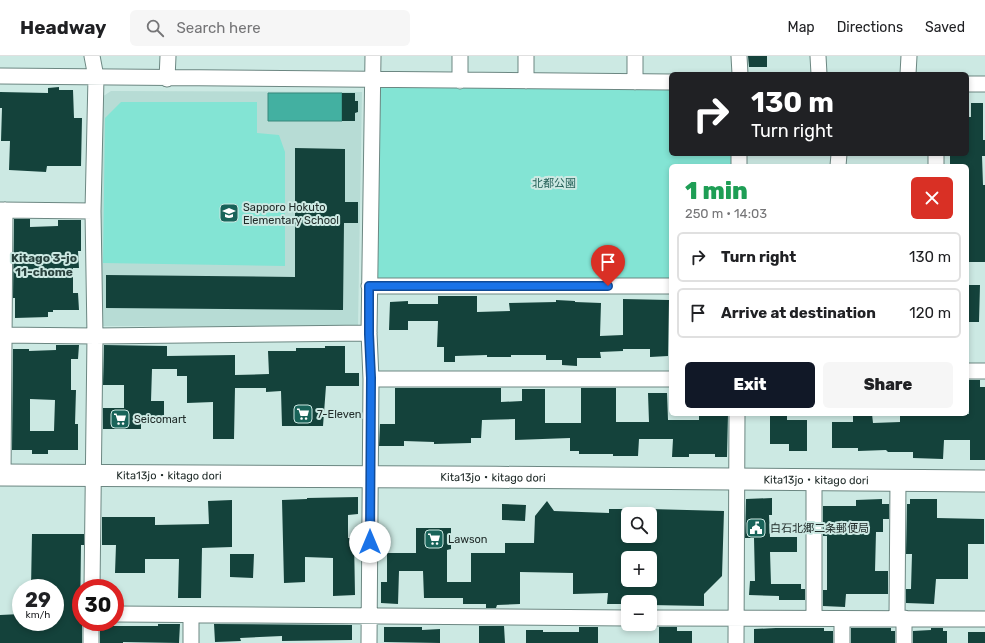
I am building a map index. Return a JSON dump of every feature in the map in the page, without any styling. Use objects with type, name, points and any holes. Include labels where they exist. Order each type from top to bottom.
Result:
[{"type":"main road","name":"Kita13jo・kitago dori","points":[[1,475],[985,481]]},
{"type":"street","points":[[92,56],[96,77],[93,211],[95,336],[92,579]]},
{"type":"street","points":[[167,78],[168,56]]},
{"type":"street","points":[[369,643],[371,378],[369,286],[373,56]]},
{"type":"street","points":[[460,56],[460,81]]},
{"type":"street","points":[[526,56],[526,81]]},
{"type":"street","points":[[635,56],[635,82]]},
{"type":"street","points":[[739,56],[740,72]]},
{"type":"street","points":[[818,56],[818,72]]},
{"type":"street","points":[[908,72],[909,56]]},
{"type":"street","points":[[0,76],[373,81],[669,82]]},
{"type":"street","points":[[969,84],[985,84]]},
{"type":"street","points":[[1,475],[3,210],[93,211]]},
{"type":"street","points":[[369,286],[669,286]]},
{"type":"street","points":[[2,335],[95,336],[369,334]]},
{"type":"street","points":[[969,371],[985,371]]},
{"type":"street","points":[[371,378],[669,379]]},
{"type":"street","points":[[736,643],[737,416]]},
{"type":"street","points":[[898,480],[901,618],[904,643]]},
{"type":"street","points":[[814,481],[814,618]]},
{"type":"street","points":[[124,614],[621,618]]},
{"type":"street","points":[[191,615],[191,643]]},
{"type":"street","points":[[657,618],[985,619]]},
{"type":"street","points":[[842,618],[842,643]]},
{"type":"street","points":[[91,631],[91,643]]},
{"type":"shaded area","name":"Sapporo Hokuto Elementary School","points":[[111,91],[362,92],[358,327],[97,326],[99,99]]},
{"type":"shaded area","points":[[268,93],[342,93],[342,121],[268,121]]},
{"type":"green space","name":"北都公園","points":[[669,87],[669,156],[732,156],[732,164],[669,164],[669,280],[377,279],[378,88]]},
{"type":"green space","points":[[121,102],[257,102],[257,133],[279,135],[285,152],[285,266],[103,263],[105,118]]},
{"type":"building","points":[[748,56],[767,56],[767,67],[749,67]]},
{"type":"building","points":[[59,87],[59,90],[73,90],[74,118],[82,118],[81,166],[47,166],[46,172],[9,170],[10,141],[1,141],[2,108],[0,108],[0,92],[48,93],[48,88]]},
{"type":"building","points":[[342,93],[355,93],[355,101],[358,101],[358,112],[355,113],[355,121],[342,121]]},
{"type":"building","points":[[971,103],[983,103],[983,140],[985,140],[985,156],[982,156],[983,185],[985,185],[985,262],[969,262],[969,164],[950,164],[950,156],[969,156],[969,117],[971,117]]},
{"type":"building","points":[[295,148],[345,149],[345,202],[358,202],[358,223],[344,223],[343,310],[106,308],[106,275],[295,277]]},
{"type":"building","points":[[14,219],[30,219],[30,227],[58,226],[58,220],[81,220],[81,251],[78,251],[79,268],[73,268],[73,293],[78,293],[79,310],[53,310],[53,312],[48,312],[48,317],[15,318],[15,298],[13,298]]},
{"type":"building","points":[[969,285],[980,285],[979,322],[969,322]]},
{"type":"building","points":[[438,296],[477,296],[477,312],[510,311],[509,303],[556,302],[556,300],[601,303],[600,336],[623,335],[623,299],[669,300],[668,356],[650,357],[650,349],[623,349],[623,351],[600,352],[601,358],[577,358],[577,366],[562,365],[562,360],[546,360],[546,355],[511,355],[511,357],[487,357],[487,355],[455,356],[455,362],[444,362],[444,347],[437,347],[438,321],[408,321],[408,330],[389,330],[390,302],[408,301],[408,304],[438,304]]},
{"type":"building","points":[[56,345],[79,345],[78,359],[71,359],[71,390],[76,390],[75,424],[78,424],[78,450],[48,450],[48,454],[32,454],[32,450],[12,450],[13,349],[29,349],[29,351],[56,350]],"holes":[[[30,399],[55,400],[54,431],[30,431]]]},
{"type":"building","points":[[104,345],[167,346],[167,356],[235,355],[235,375],[269,374],[268,351],[296,351],[296,348],[345,346],[345,373],[359,373],[359,386],[326,386],[323,426],[282,426],[281,391],[266,392],[266,388],[235,388],[234,439],[213,439],[213,402],[187,403],[187,376],[177,376],[177,369],[152,369],[151,401],[164,401],[164,422],[141,421],[141,429],[103,429],[103,408],[124,408],[124,385],[103,385]]},
{"type":"building","points":[[969,380],[980,380],[980,387],[985,387],[985,460],[970,460],[970,440],[944,440],[943,459],[913,458],[913,452],[888,452],[886,450],[858,451],[858,448],[832,448],[832,422],[853,422],[853,416],[872,416],[873,423],[900,422],[900,416],[969,416]]},
{"type":"building","points":[[395,388],[501,388],[501,402],[522,401],[522,389],[545,389],[545,423],[581,423],[581,388],[616,388],[616,422],[649,422],[648,393],[667,393],[668,420],[699,420],[699,416],[728,416],[727,457],[715,457],[715,454],[689,454],[689,457],[672,457],[673,439],[639,439],[638,456],[579,454],[579,451],[570,451],[570,438],[515,440],[515,419],[482,420],[481,438],[471,438],[471,443],[434,444],[434,442],[404,441],[404,446],[379,446],[380,424],[395,424]]},
{"type":"building","points":[[770,416],[787,416],[787,420],[807,420],[807,451],[789,451],[789,444],[770,444]]},
{"type":"building","points":[[358,497],[358,514],[348,515],[348,538],[354,538],[355,595],[333,596],[333,558],[305,557],[305,582],[284,583],[282,500]]},
{"type":"building","points":[[772,498],[772,515],[769,515],[770,537],[797,537],[797,552],[770,552],[771,584],[801,584],[801,589],[805,589],[805,600],[779,600],[779,596],[749,595],[750,581],[755,581],[754,538],[745,538],[746,499]]},
{"type":"building","points":[[882,499],[882,504],[889,504],[889,519],[883,519],[883,532],[876,532],[875,571],[888,571],[888,594],[846,594],[845,607],[823,606],[823,590],[827,590],[827,536],[823,536],[823,506],[856,506],[856,500]]},
{"type":"building","points":[[910,499],[937,499],[937,518],[984,519],[984,544],[968,544],[968,579],[936,579],[934,604],[906,603],[906,589],[911,589],[912,554],[906,554],[907,504],[910,504]]},
{"type":"building","points":[[232,500],[232,547],[202,548],[201,598],[178,598],[179,559],[145,559],[145,573],[115,573],[116,545],[102,545],[102,517],[155,517],[155,525],[209,524],[208,501]]},
{"type":"building","points":[[547,501],[554,511],[609,513],[609,509],[621,509],[621,543],[657,543],[657,509],[724,511],[722,576],[704,594],[704,606],[657,605],[657,595],[621,595],[621,604],[607,604],[608,593],[573,594],[573,573],[520,572],[520,604],[497,605],[496,608],[486,608],[486,604],[463,604],[463,598],[424,598],[423,571],[399,571],[398,604],[381,603],[381,582],[387,582],[387,553],[416,553],[416,528],[451,528],[451,549],[447,550],[447,582],[471,582],[471,553],[505,553],[505,543],[534,543],[535,516]]},
{"type":"building","points":[[502,504],[526,505],[525,521],[502,520]]},
{"type":"building","points":[[32,534],[84,534],[84,545],[81,545],[81,579],[72,579],[72,631],[82,631],[82,643],[0,643],[0,615],[12,614],[12,631],[64,631],[64,579],[31,579]]},
{"type":"building","points":[[230,554],[254,554],[253,578],[230,577]]},
{"type":"building","points":[[158,624],[180,624],[179,643],[100,643],[100,631],[124,631],[124,626],[158,626]]},
{"type":"building","points":[[214,624],[352,625],[352,640],[282,641],[282,636],[240,638],[241,641],[215,642]]},
{"type":"building","points":[[479,626],[504,626],[505,643],[479,643]]},
{"type":"building","points":[[384,627],[422,627],[422,630],[440,629],[440,643],[384,642]]},
{"type":"building","points":[[579,627],[598,627],[598,643],[526,643],[526,630],[543,630],[543,632],[579,632]]},
{"type":"building","points":[[659,627],[677,627],[677,631],[692,631],[692,643],[659,643]]},
{"type":"building","points":[[824,628],[824,631],[833,631],[833,643],[754,643],[754,629]]},
{"type":"building","points":[[851,628],[891,628],[891,631],[895,631],[895,643],[851,643]]},
{"type":"building","points":[[931,628],[943,628],[943,631],[947,631],[947,643],[913,643],[913,631],[931,630]]},
{"type":"building","points":[[968,632],[985,632],[985,643],[968,643]]},
{"type":"place","name":"Sapporo Hokuto Elementary School","points":[[229,213]]},
{"type":"place","name":"7-Eleven","points":[[303,414]]},
{"type":"place","name":"Seicomart","points":[[120,419]]},
{"type":"place","name":"白石北郷二条郵便局","points":[[756,528]]},
{"type":"place","name":"Lawson","points":[[434,539]]},
{"type":"district","name":"Kitago 3-jo 11-chome","points":[[44,265]]},
{"type":"route","points":[[370,542],[371,378],[369,286],[608,286]]}]
